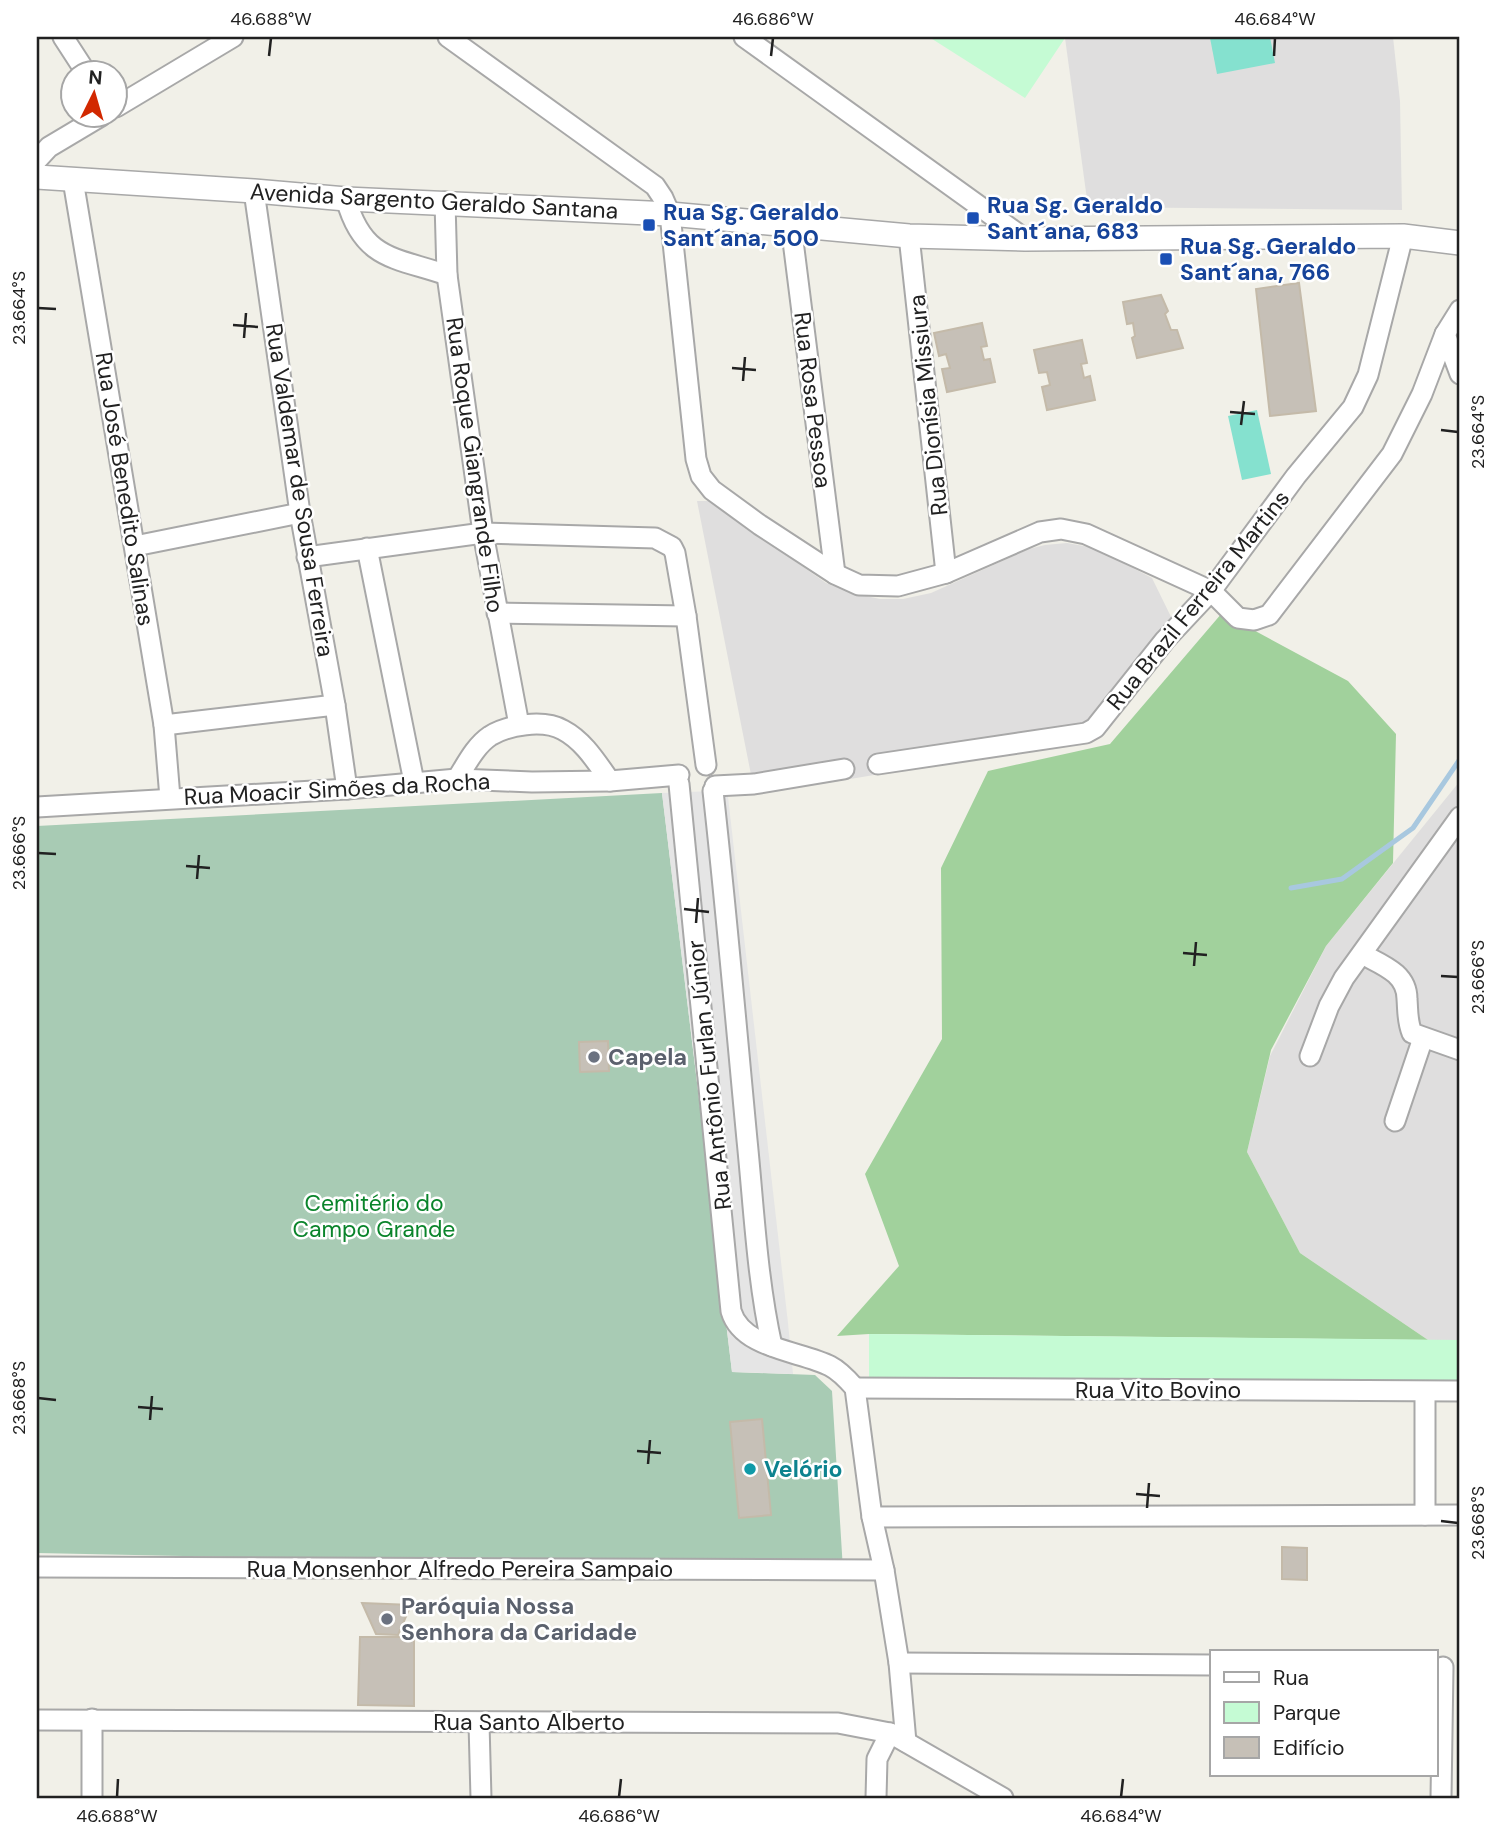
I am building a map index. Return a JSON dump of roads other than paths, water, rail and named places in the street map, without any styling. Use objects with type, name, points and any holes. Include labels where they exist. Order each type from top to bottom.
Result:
[{"type":"street","points":[[63,37],[78,60]]},
{"type":"street","points":[[130,99],[233,37]]},
{"type":"street","points":[[447,37],[655,186],[670,214],[696,459],[701,476],[721,497],[835,574],[859,585],[898,586],[946,573],[1040,532],[1061,529],[1086,534],[1211,591],[1238,618],[1254,620],[1269,615],[1392,454],[1422,394],[1445,334],[1460,310]]},
{"type":"street","points":[[744,37],[1025,239]]},
{"type":"street","points":[[37,160],[50,147],[79,130]]},
{"type":"street","name":"Avenida Sargento Geraldo Santana","points":[[37,177],[254,191],[346,200],[444,202],[670,214],[909,236],[1025,239],[1403,236],[1460,243]]},
{"type":"street","name":"Rua José Benedito Salinas","points":[[73,180],[164,725],[170,798]]},
{"type":"street","name":"Rua Valdemar de Sousa Ferreira","points":[[254,191],[300,513],[347,789]]},
{"type":"street","points":[[346,200],[352,222],[369,246],[384,254],[447,275]]},
{"type":"street","name":"Rua Roque Giangrande Filho","points":[[444,202],[447,275],[483,533],[519,725]]},
{"type":"street","name":"Rua Rosa Pessoa","points":[[791,225],[835,574]]},
{"type":"street","name":"Rua Dionísia Missiura","points":[[909,236],[946,573]]},
{"type":"street","name":"Rua Brazil Ferreira Martins","points":[[878,764],[1091,732],[1165,639],[1211,591],[1362,393],[1403,236]]},
{"type":"street","points":[[1445,334],[1460,374]]},
{"type":"street","points":[[135,546],[300,513]]},
{"type":"street","points":[[307,557],[483,533],[655,538],[672,547],[675,553],[706,765],[716,778],[714,788],[704,798],[693,799],[683,794],[679,780],[683,768],[698,762],[706,765]]},
{"type":"street","points":[[367,548],[414,782]]},
{"type":"street","points":[[497,613],[686,616]]},
{"type":"street","points":[[164,725],[334,705]]},
{"type":"street","points":[[457,779],[475,751],[489,736],[519,725],[549,725],[562,729],[586,749],[610,781]]},
{"type":"street","points":[[714,788],[844,769]]},
{"type":"street","name":"Rua Moacir Simões da Rocha","points":[[37,807],[347,789],[457,779],[679,780]]},
{"type":"street","name":"Rua Antônio Furlan Júnior","points":[[679,780],[731,1311],[734,1320],[742,1329],[772,1346],[830,1365],[855,1388]]},
{"type":"street","name":"Rua Antônio Furlan Júnior","points":[[714,788],[747,1142],[765,1315],[772,1346]]},
{"type":"street","points":[[1310,1056],[1329,1006],[1344,978],[1460,817]]},
{"type":"street","points":[[1362,954],[1402,978],[1407,992],[1408,1023],[1412,1032],[1460,1050]]},
{"type":"street","points":[[1395,1121],[1423,1038]]},
{"type":"street","points":[[716,1146],[747,1142]]},
{"type":"street","points":[[855,1388],[872,1517],[884,1570],[899,1663],[898,1738],[877,1759],[876,1798]]},
{"type":"street","name":"Rua Vito Bovino","points":[[855,1388],[1460,1391]]},
{"type":"street","points":[[1425,1392],[1425,1515]]},
{"type":"street","points":[[872,1517],[1460,1515]]},
{"type":"street","name":"Rua Monsenhor Alfredo Pereira Sampaio","points":[[37,1567],[884,1570]]},
{"type":"street","points":[[899,1663],[1210,1665]]},
{"type":"street","points":[[1441,1798],[1446,1667]]},
{"type":"street","points":[[92,1719],[92,1798]]},
{"type":"street","name":"Rua Santo Alberto","points":[[37,1720],[838,1723],[898,1738],[1003,1798]]},
{"type":"street","points":[[479,1723],[481,1798]]},
{"type":"waterway","points":[[1291,888],[1342,879],[1413,828],[1460,759]]},
{"type":"place","name":"Rua Sg. Geraldo Sant´ana, 683","points":[[973,218]]},
{"type":"place","name":"Rua Sg. Geraldo Sant´ana, 500","points":[[649,225]]},
{"type":"place","name":"Rua Sg. Geraldo Sant´ana, 766","points":[[1166,259]]},
{"type":"place","name":"Capela","points":[[594,1057]]},
{"type":"place","name":"Velório","points":[[750,1469]]},
{"type":"place","name":"Paróquia Nossa Senhora da Caridade","points":[[387,1619]]},
{"type":"park label","name":"Cemitério do Campo Grande","points":[[374,1216]]}]
